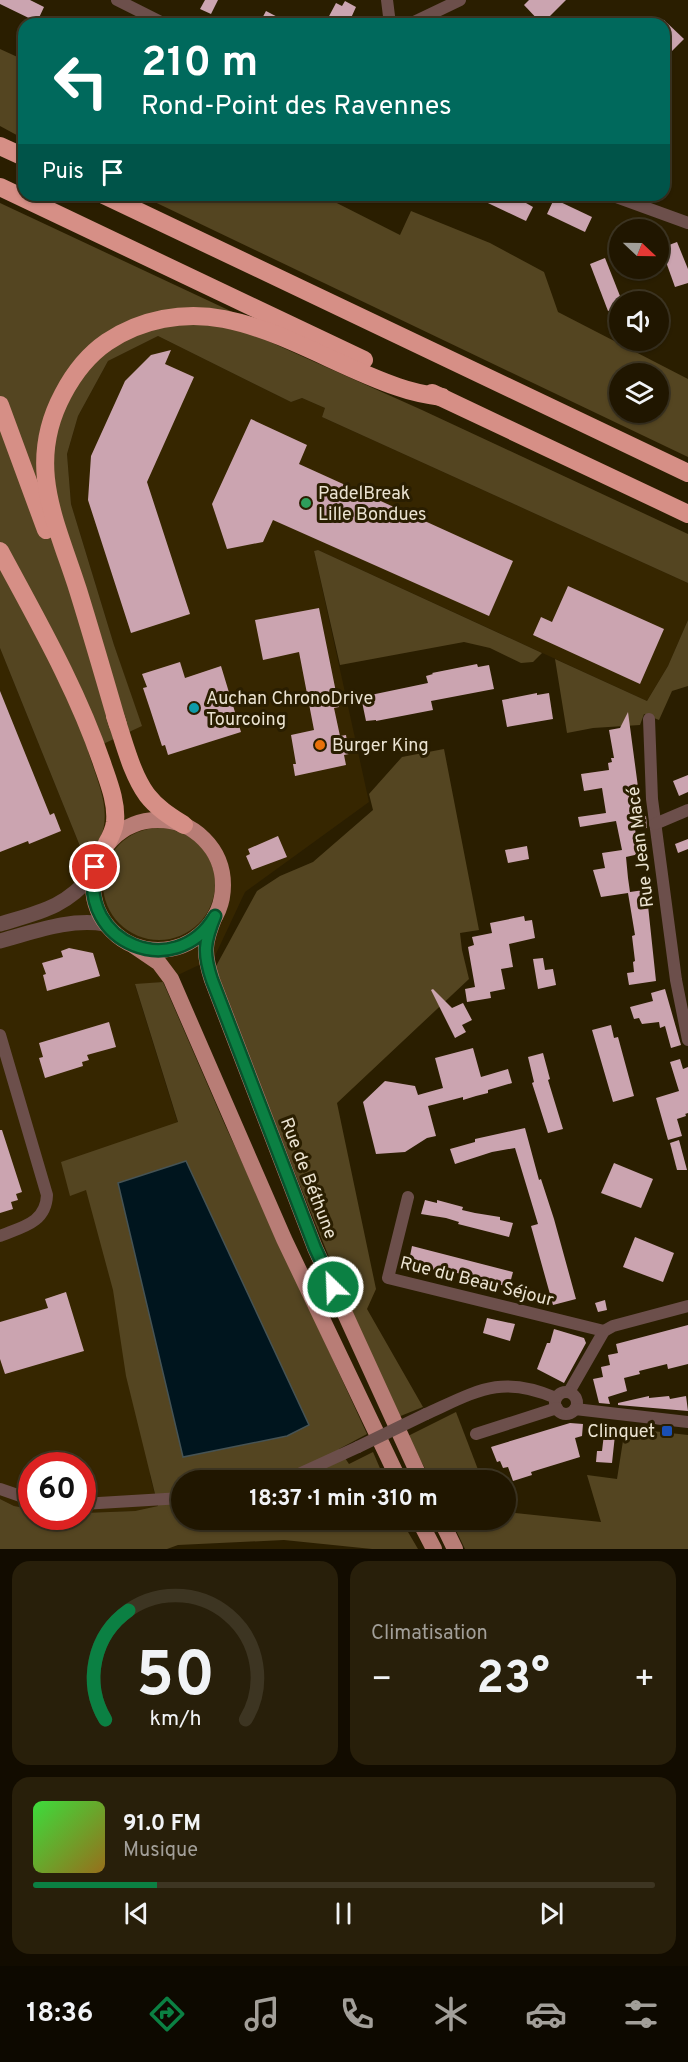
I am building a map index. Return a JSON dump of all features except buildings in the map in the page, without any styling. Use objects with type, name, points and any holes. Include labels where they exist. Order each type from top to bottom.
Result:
[{"type":"highway","points":[[0,146],[18,154]]},
{"type":"highway","points":[[0,187],[18,196]]},
{"type":"highway","points":[[29,201],[688,514]]},
{"type":"highway","points":[[117,201],[688,473]]},
{"type":"highway","points":[[118,725],[52,513],[45,477],[46,446],[55,412],[68,384],[87,359],[114,337],[152,321],[173,316],[208,316],[264,331],[404,389],[442,397]]},
{"type":"highway","points":[[0,405],[136,773],[146,794],[161,810],[184,825]]},
{"type":"highway","points":[[0,551],[64,672],[84,713],[96,745],[115,811],[113,833],[107,843]]},
{"type":"main road","points":[[134,946],[153,950],[180,946],[203,932],[215,916],[222,893],[223,880],[219,862],[205,839],[184,825],[159,819],[139,822],[122,830],[107,843],[97,861],[93,874],[94,900],[105,924],[118,937],[151,956],[171,978],[284,1239],[394,1470]]},
{"type":"main road","name":"Rue de Béthune","points":[[215,916],[204,950],[212,980],[315,1248],[416,1470]]},
{"type":"main road","points":[[424,1530],[434,1549]]},
{"type":"main road","points":[[446,1530],[455,1549]]},
{"type":"street","points":[[117,0],[153,18]]},
{"type":"street","points":[[387,0],[389,18]]},
{"type":"street","points":[[422,18],[460,0]]},
{"type":"street","points":[[628,201],[688,223]]},
{"type":"street","name":"Rue Jean Macé","points":[[649,718],[649,757],[655,824],[676,980],[688,1040]]},
{"type":"street","points":[[655,824],[688,810]]},
{"type":"street","points":[[0,924],[59,905],[78,891],[93,874]]},
{"type":"street","points":[[0,942],[69,923],[105,924]]},
{"type":"street","points":[[0,1035],[47,1195],[46,1205],[41,1215],[32,1224],[0,1236]]},
{"type":"street","name":"Rue du Beau Séjour","points":[[408,1197],[388,1278],[604,1331]]},
{"type":"street","points":[[570,1392],[604,1331],[614,1326],[688,1306]]},
{"type":"street","points":[[307,1470],[475,1392],[494,1387],[532,1388],[556,1403],[566,1414],[575,1409],[688,1422]]},
{"type":"street","points":[[476,1434],[556,1403],[562,1392],[570,1392]]},
{"type":"street","points":[[570,1392],[576,1400],[575,1409]]},
{"type":"street","points":[[0,1489],[18,1495]]},
{"type":"street","points":[[96,1503],[171,1499]]},
{"type":"shaded area","points":[[0,49],[18,57],[18,136],[0,126]]},
{"type":"shaded area","points":[[153,201],[333,201],[400,235],[411,211],[490,243],[544,272],[558,312],[609,338],[609,351],[634,351],[657,363],[609,363],[609,419]]},
{"type":"shaded area","points":[[0,203],[239,315],[268,341],[688,534],[688,583],[322,417],[325,408],[302,398],[291,402],[158,336],[108,361],[78,416],[67,454],[71,504],[114,645],[142,726],[88,751],[102,794],[105,821],[96,847],[86,861],[0,648]]},
{"type":"shaded area","points":[[158,336],[291,402],[302,398],[325,408],[322,417],[688,583],[688,620],[668,666],[647,701],[318,550],[314,551],[369,802],[245,892],[214,958],[163,982],[135,985],[189,1159],[150,1476],[158,1506],[135,1511],[96,1512],[96,1452],[18,1452],[18,1507],[0,1499],[0,648],[86,861],[88,751],[141,726],[71,504],[67,454],[78,416],[108,361]]},
{"type":"shaded area","points":[[669,369],[688,379],[688,457],[617,423],[669,423]]},
{"type":"shaded area","points":[[318,550],[542,653],[533,662],[521,663],[490,648],[464,642],[340,665],[314,551]]},
{"type":"shaded area","points":[[688,620],[688,686],[672,691],[659,720],[644,714],[640,725],[593,728],[567,733],[555,659],[647,701],[668,666]]},
{"type":"shaded area","points":[[444,749],[479,930],[460,933],[469,979],[337,1103],[376,1289],[367,1309],[423,1407],[398,1417],[326,1250],[215,968],[257,891],[280,876],[313,862],[373,810],[369,794],[402,757]]},
{"type":"shaded area","points":[[159,828],[181,832],[199,844],[211,862],[215,884],[211,906],[199,924],[181,936],[159,940],[137,936],[119,924],[107,906],[103,884],[107,862],[119,844],[137,832]]},
{"type":"shaded area","points":[[163,982],[225,1125],[367,1434],[339,1449],[349,1464],[373,1452],[381,1470],[171,1470],[171,1530],[407,1530],[418,1549],[372,1549],[284,1540],[178,1545],[167,1549],[0,1549],[0,1499],[18,1507],[18,1530],[96,1530],[96,1512],[135,1511],[158,1506],[126,1376],[113,1290],[86,1190],[70,1196],[61,1162],[178,1122],[135,984]]},
{"type":"shaded area","points":[[456,1412],[478,1470],[426,1470],[408,1436]]},
{"type":"shaded area","points":[[625,1428],[688,1435],[688,1549],[465,1549],[456,1530],[516,1530],[516,1513],[601,1522],[587,1475],[617,1479]]},
{"type":"water","points":[[186,1161],[309,1425],[287,1436],[183,1457],[118,1183]]},
{"type":"place","name":"PadelBreak Lille Bondues","points":[[306,503]]},
{"type":"place","name":"Auchan ChronoDrive Tourcoing","points":[[194,708]]},
{"type":"place","name":"Burger King","points":[[320,745]]},
{"type":"place","name":"Clinquet","points":[[667,1431]]},
{"type":"route","points":[[95,867],[92,887],[98,913],[113,933],[134,946],[167,950],[180,946],[203,932],[215,916],[204,950],[212,980],[315,1248],[333,1287]]}]
